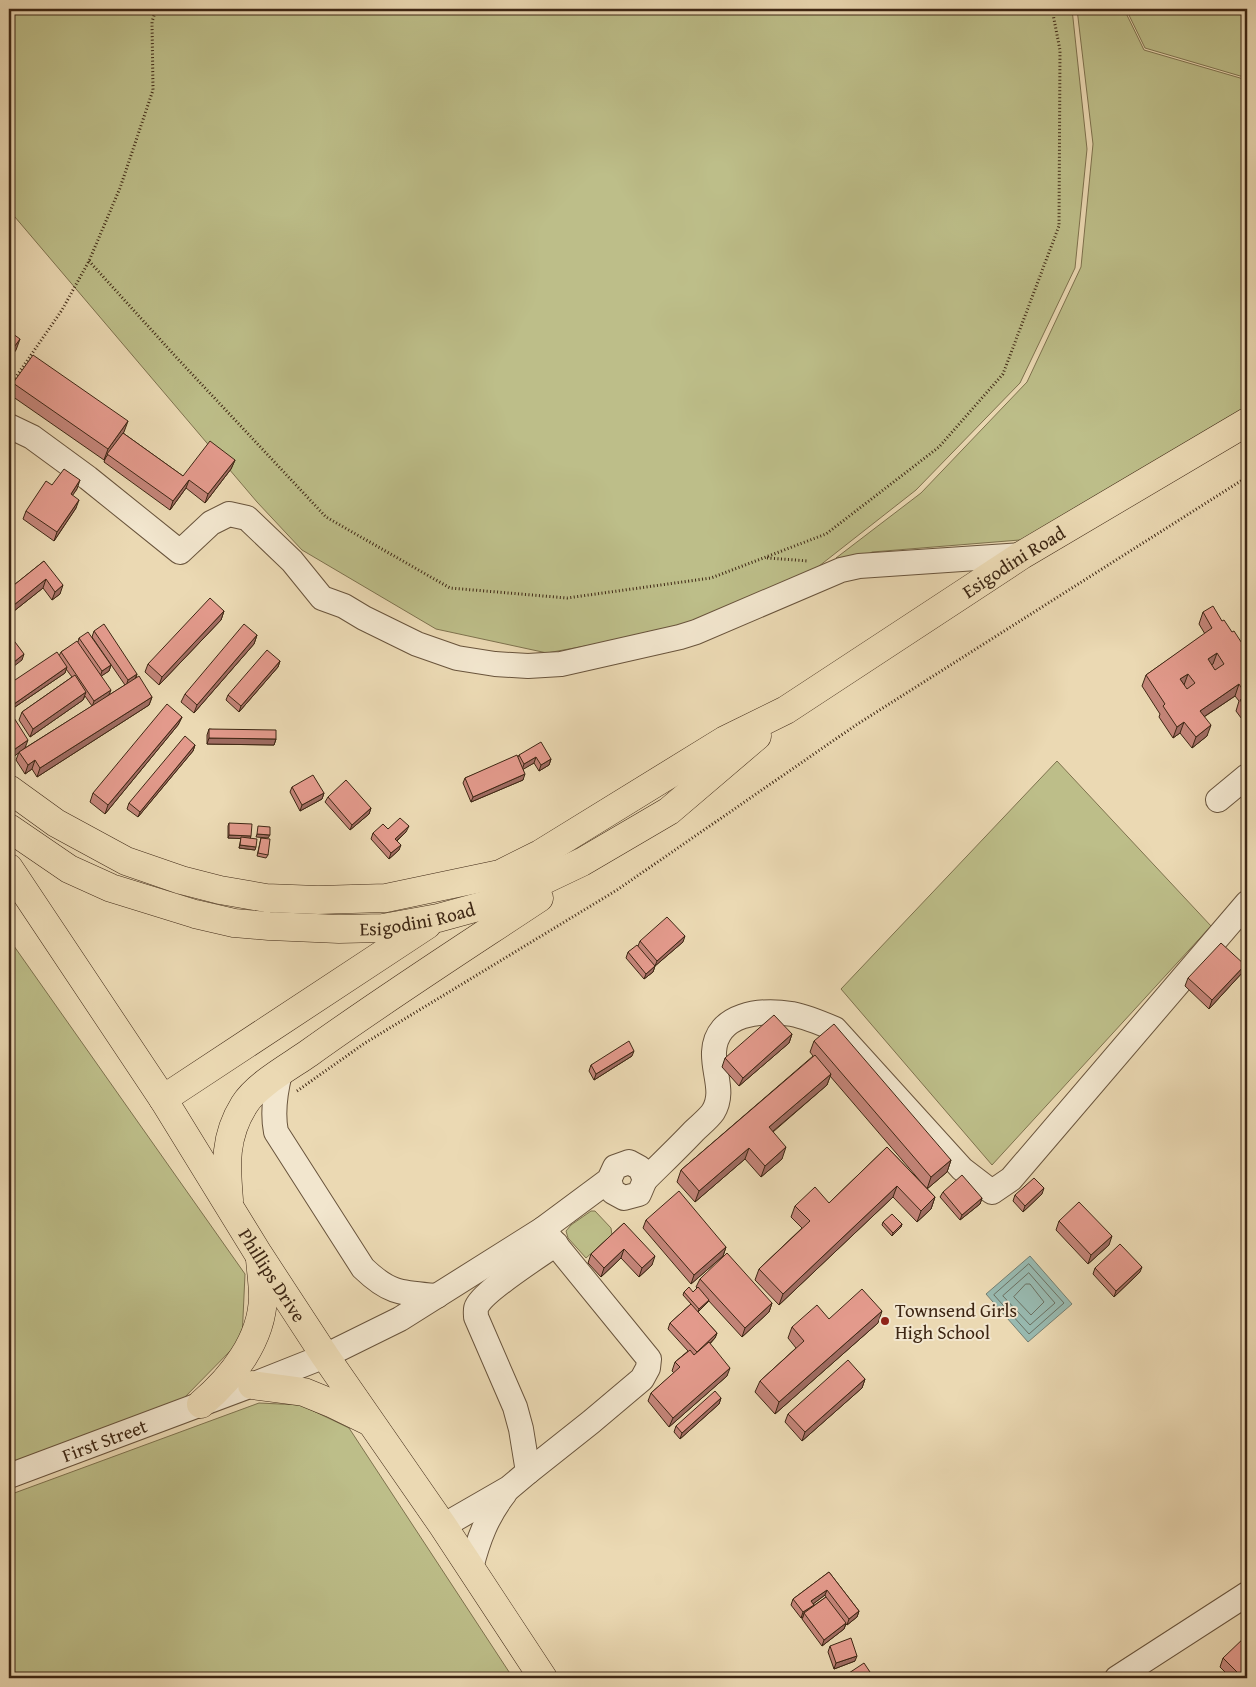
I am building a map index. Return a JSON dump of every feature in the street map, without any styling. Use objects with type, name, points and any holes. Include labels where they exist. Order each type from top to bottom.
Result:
[{"type":"main road","name":"Esigodini Road","points":[[9,788],[56,823],[126,860],[181,880],[220,890],[266,898],[310,900],[386,898],[500,874],[540,854],[725,740],[786,710],[1022,555],[1247,422]]},
{"type":"main road","name":"Esigodini Road","points":[[9,828],[69,869],[111,888],[195,914],[234,923],[339,929],[383,928],[438,918],[500,901],[582,862],[669,811],[786,710]]},
{"type":"main road","points":[[229,1206],[226,1164],[229,1143],[244,1104],[260,1088],[355,1020],[669,811]]},
{"type":"main road","name":"Phillips Drive","points":[[9,868],[163,1099],[259,1255],[325,1356],[443,1526],[543,1678]]},
{"type":"main road","points":[[163,1099],[438,918],[500,874]]},
{"type":"main road","points":[[201,1404],[220,1388],[234,1371],[256,1332],[263,1298],[259,1255]]},
{"type":"main road","points":[[252,1385],[304,1392],[331,1402],[371,1423]]},
{"type":"street","points":[[9,426],[32,437],[88,478],[180,552],[211,523],[229,514],[247,518],[292,561],[322,598],[344,606],[417,644],[457,658],[495,664],[528,666],[561,664],[680,637],[696,632],[841,570],[859,566],[1022,555]]},
{"type":"street","points":[[1218,800],[1247,776]]},
{"type":"street","points":[[528,1472],[522,1429],[515,1407],[476,1317],[476,1308],[482,1299],[609,1180],[615,1167],[629,1162],[640,1168],[645,1180],[713,1112],[719,1091],[714,1052],[718,1033],[727,1023],[741,1016],[763,1013],[792,1014],[835,1029],[962,1169],[992,1192],[1011,1179],[1247,903]]},
{"type":"street","points":[[280,1073],[274,1104],[276,1132],[363,1268],[378,1282],[392,1290],[437,1296]]},
{"type":"street","points":[[443,1526],[509,1488],[642,1379],[648,1368],[649,1359],[549,1236]]},
{"type":"street","name":"First Street","points":[[9,1476],[325,1356],[400,1319],[437,1296],[549,1236]]},
{"type":"street","points":[[471,1568],[477,1541],[485,1523],[493,1508],[509,1488]]},
{"type":"street","points":[[1116,1678],[1247,1594]]},
{"type":"path","points":[[9,387],[62,310],[88,261],[120,188],[152,90],[152,22],[156,9]]},
{"type":"path","points":[[88,261],[326,517],[450,588],[567,598],[711,578],[826,534],[939,447],[1003,374],[1059,226],[1060,50],[1052,9]]},
{"type":"path","points":[[274,1104],[287,1098],[365,1043],[617,890],[856,725],[1247,477]]},
{"type":"green space","points":[[9,9],[1072,9],[1087,149],[1075,268],[1020,383],[916,490],[800,581],[700,625],[547,653],[436,629],[302,550],[257,502],[9,210]]},
{"type":"green space","points":[[1077,9],[1124,9],[1144,50],[1247,80],[1247,416],[1032,539],[872,552],[861,559],[836,558],[921,493],[1027,382],[1081,267],[1093,144]]},
{"type":"green space","points":[[1126,9],[1247,9],[1247,78],[1145,48]]},
{"type":"green space","points":[[1057,761],[1211,926],[992,1165],[841,989]]},
{"type":"green space","points":[[9,939],[245,1274],[242,1339],[181,1401],[9,1465]]},
{"type":"green space","points":[[591,1211],[595,1211],[611,1228],[612,1235],[586,1258],[568,1238],[566,1231],[571,1225]]},
{"type":"green space","points":[[259,1403],[301,1405],[349,1428],[513,1678],[9,1678],[9,1495]]},
{"type":"water","points":[[1030,1256],[1072,1304],[1028,1342],[986,1294]]},
{"type":"building","points":[[9,331],[20,339],[9,354]]},
{"type":"building","points":[[33,355],[128,421],[108,449],[13,383]]},
{"type":"building","points":[[123,433],[183,476],[210,441],[235,460],[208,494],[189,480],[173,501],[107,454]]},
{"type":"building","points":[[64,469],[80,480],[71,494],[79,500],[57,532],[26,511],[46,481],[52,485]]},
{"type":"building","points":[[44,561],[63,585],[55,592],[46,579],[9,609],[9,589]]},
{"type":"building","points":[[210,598],[224,611],[162,677],[148,664]]},
{"type":"building","points":[[1213,606],[1222,621],[1224,620],[1232,632],[1234,631],[1247,651],[1247,710],[1240,700],[1246,695],[1239,684],[1200,711],[1211,725],[1196,737],[1184,722],[1177,727],[1146,675],[1212,628],[1203,612]],"holes":[[[1217,653],[1224,664],[1215,670],[1208,659]],[[1188,674],[1195,683],[1187,689],[1180,679]]]},
{"type":"building","points":[[104,624],[137,674],[128,680],[94,631]]},
{"type":"building","points":[[244,624],[257,635],[197,705],[185,694]]},
{"type":"building","points":[[88,632],[111,665],[102,671],[79,638]]},
{"type":"building","points":[[9,634],[24,654],[9,666]]},
{"type":"building","points":[[77,641],[111,690],[94,701],[61,652]]},
{"type":"building","points":[[267,650],[280,661],[241,706],[228,695]]},
{"type":"building","points":[[57,652],[67,667],[14,704],[9,696],[9,684]]},
{"type":"building","points":[[75,675],[86,692],[33,729],[22,712]]},
{"type":"building","points":[[139,676],[152,697],[40,768],[35,760],[28,765],[19,752]]},
{"type":"building","points":[[167,704],[182,717],[108,805],[93,793]]},
{"type":"building","points":[[9,710],[28,740],[15,749],[9,740]]},
{"type":"building","points":[[209,729],[276,730],[276,739],[209,738]]},
{"type":"building","points":[[185,736],[195,745],[140,812],[129,803]]},
{"type":"building","points":[[541,742],[551,759],[541,765],[536,757],[524,764],[519,755]]},
{"type":"building","points":[[517,755],[525,774],[473,797],[465,778]]},
{"type":"building","points":[[313,775],[324,793],[302,805],[292,787]]},
{"type":"building","points":[[346,780],[371,808],[352,825],[328,797]]},
{"type":"building","points":[[400,818],[409,826],[395,839],[401,845],[391,853],[373,833],[383,824],[388,829]]},
{"type":"building","points":[[229,823],[252,824],[251,836],[229,835]]},
{"type":"building","points":[[258,826],[270,827],[270,835],[257,834]]},
{"type":"building","points":[[241,837],[257,839],[256,847],[240,845]]},
{"type":"building","points":[[261,838],[270,839],[268,855],[258,853]]},
{"type":"building","points":[[667,917],[685,936],[657,961],[640,941]]},
{"type":"building","points":[[1221,943],[1245,965],[1212,1000],[1188,978]]},
{"type":"building","points":[[637,945],[655,966],[646,974],[628,952]]},
{"type":"building","points":[[774,1015],[792,1034],[743,1078],[725,1058]]},
{"type":"building","points":[[834,1024],[951,1160],[931,1177],[814,1041]]},
{"type":"building","points":[[629,1041],[634,1051],[596,1074],[591,1065]]},
{"type":"building","points":[[815,1055],[831,1074],[769,1127],[786,1147],[765,1166],[749,1148],[699,1191],[681,1170]]},
{"type":"building","points":[[887,1147],[935,1197],[921,1211],[897,1186],[783,1294],[759,1269],[810,1221],[795,1206],[815,1187],[829,1203]]},
{"type":"building","points":[[962,1175],[982,1198],[962,1215],[943,1192]]},
{"type":"building","points":[[1034,1178],[1044,1188],[1025,1206],[1015,1195]]},
{"type":"building","points":[[679,1191],[726,1247],[694,1275],[646,1220]]},
{"type":"building","points":[[1079,1202],[1112,1236],[1091,1255],[1059,1221]]},
{"type":"building","points":[[892,1214],[902,1224],[893,1233],[883,1222]]},
{"type":"building","points":[[624,1223],[655,1256],[642,1268],[624,1249],[604,1268],[591,1254]]},
{"type":"building","points":[[1120,1244],[1142,1267],[1116,1291],[1095,1268]]},
{"type":"building","points":[[727,1253],[772,1303],[745,1328],[700,1279]]},
{"type":"building","points":[[689,1287],[693,1292],[698,1287],[709,1300],[699,1309],[684,1292]]},
{"type":"building","points":[[862,1289],[882,1311],[779,1402],[760,1381],[804,1341],[792,1327],[817,1305],[829,1319]]},
{"type":"building","points":[[691,1304],[717,1333],[697,1352],[670,1323]]},
{"type":"building","points":[[709,1342],[730,1368],[673,1418],[651,1393],[680,1367],[675,1362],[690,1350],[694,1355]]},
{"type":"building","points":[[848,1360],[865,1379],[805,1432],[788,1414]]},
{"type":"building","points":[[715,1391],[721,1398],[682,1433],[676,1426]]},
{"type":"building","points":[[829,1572],[859,1611],[849,1619],[827,1590],[811,1601],[814,1605],[803,1612],[793,1599]]},
{"type":"building","points":[[826,1597],[846,1623],[824,1640],[804,1613]]},
{"type":"building","points":[[1247,1635],[1247,1678],[1243,1678],[1223,1658]]},
{"type":"building","points":[[851,1638],[857,1656],[836,1663],[830,1646]]},
{"type":"building","points":[[864,1663],[872,1675],[867,1678],[843,1678],[843,1677]]},
{"type":"place","name":"Townsend Girls High School","points":[[885,1321]]}]
